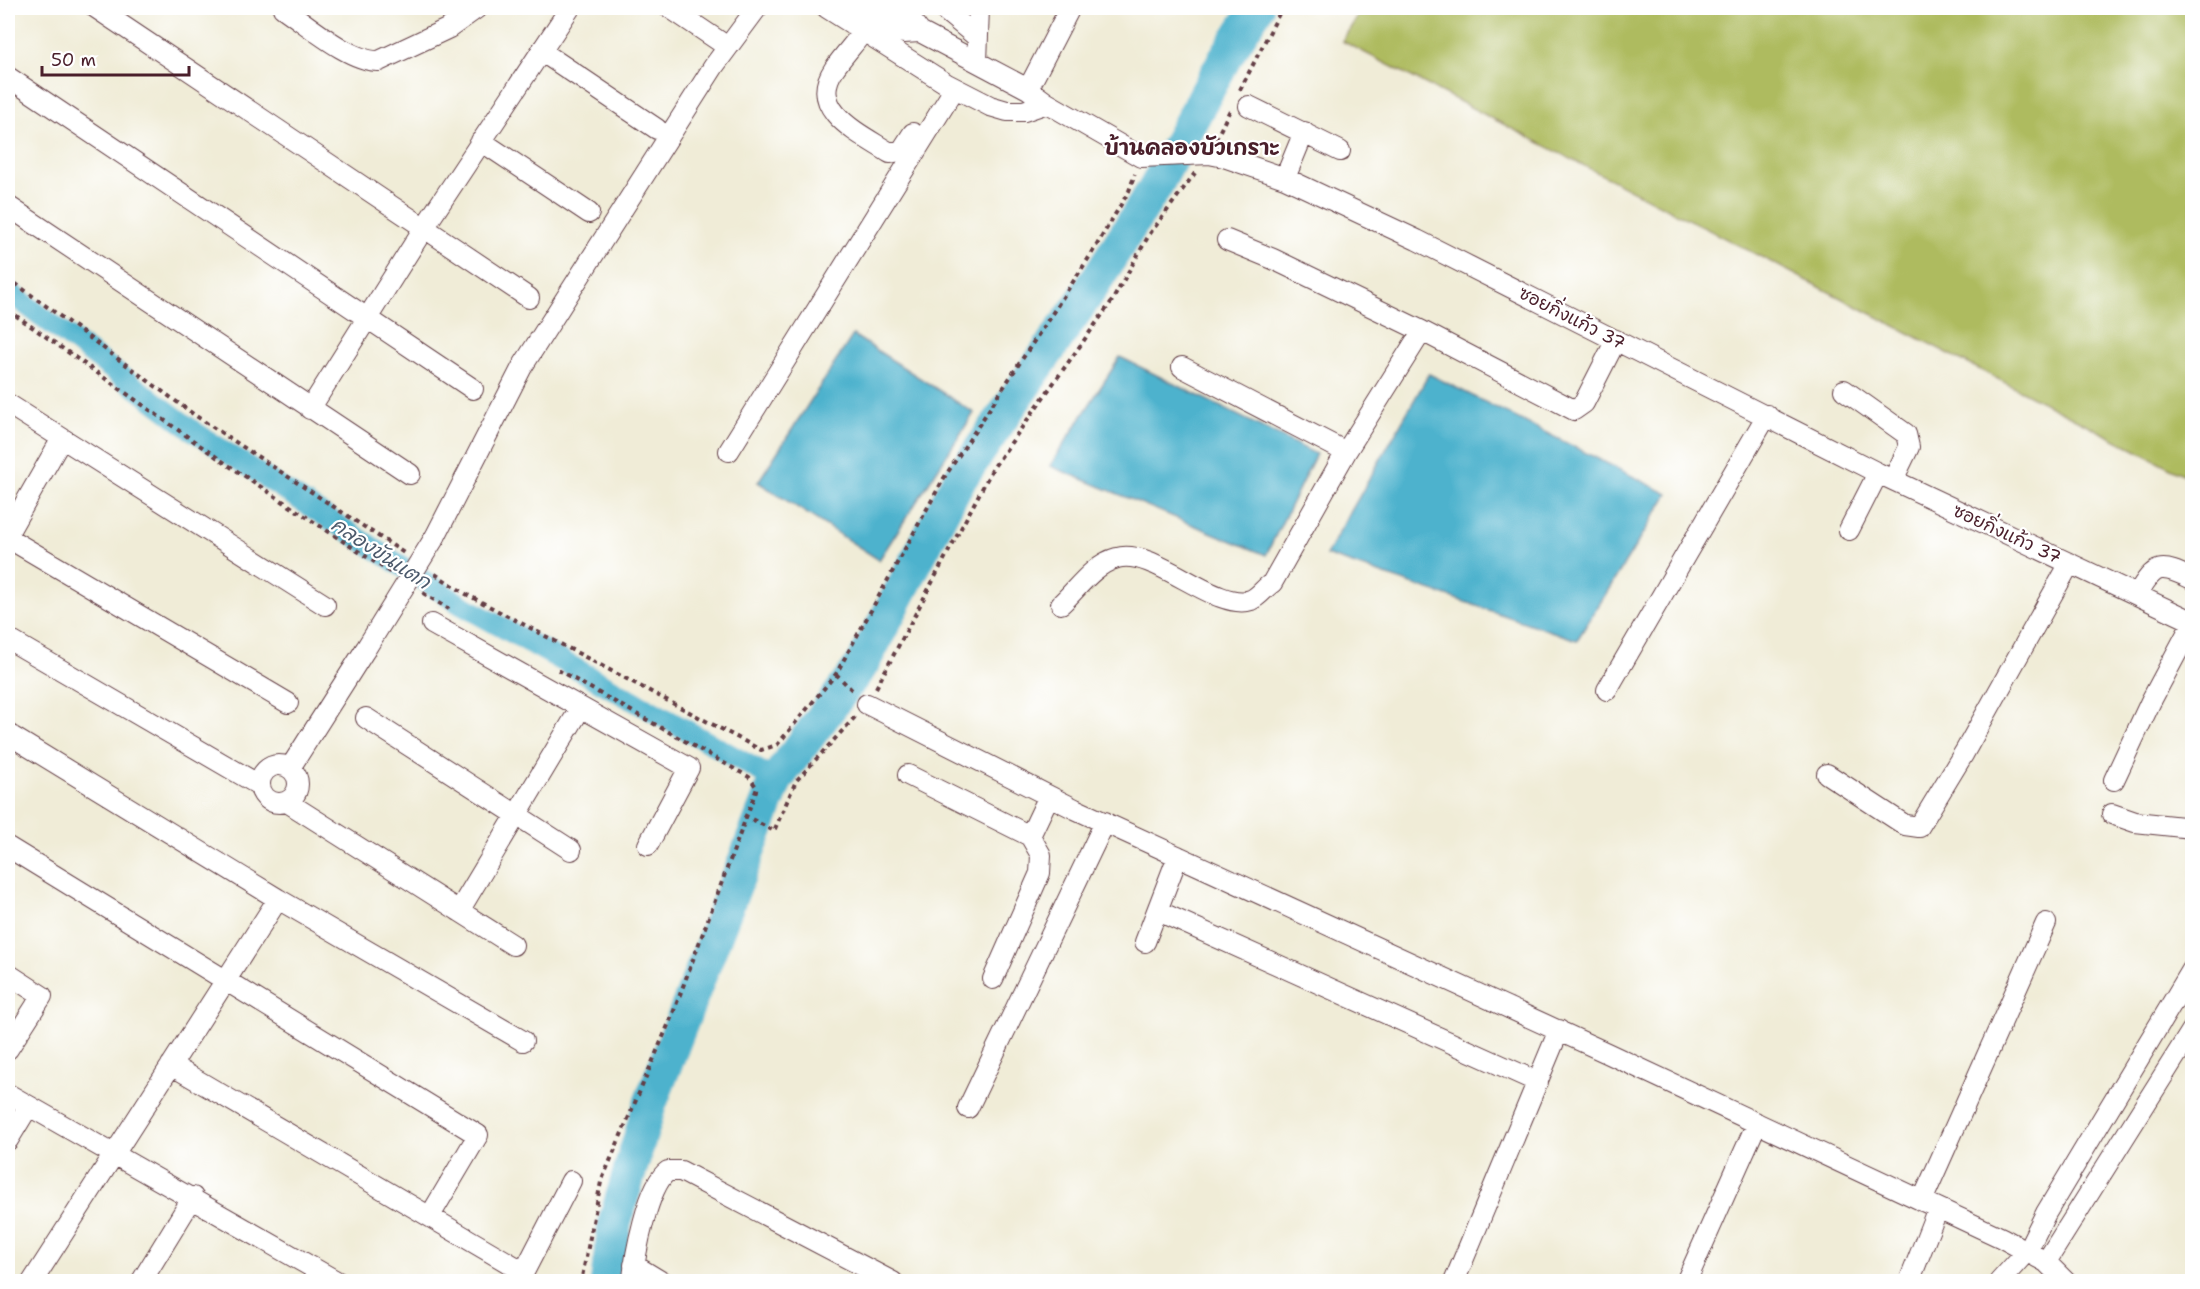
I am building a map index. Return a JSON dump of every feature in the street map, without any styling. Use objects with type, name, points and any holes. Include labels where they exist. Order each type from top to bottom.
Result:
[{"type":"street","points":[[96,8],[529,298]]},
{"type":"street","points":[[283,8],[354,55],[368,61],[379,61],[449,28],[475,8]]},
{"type":"street","points":[[310,409],[424,228],[570,8]]},
{"type":"street","points":[[670,8],[719,41]]},
{"type":"street","points":[[290,768],[435,537],[522,367],[714,66],[757,8]]},
{"type":"street","points":[[827,8],[863,32],[889,37],[920,32]]},
{"type":"street","points":[[860,8],[889,37],[951,86],[1007,111],[1024,111],[1047,103]]},
{"type":"street","points":[[893,8],[909,17],[920,32],[1028,89],[1047,103],[1141,157]]},
{"type":"street","points":[[942,8],[977,37]]},
{"type":"street","points":[[977,62],[979,8]]},
{"type":"street","points":[[1028,89],[1071,8]]},
{"type":"street","points":[[863,32],[833,70],[827,92],[829,103],[834,115],[890,153],[902,150],[951,86]]},
{"type":"street","points":[[541,51],[657,129]]},
{"type":"street","points":[[8,77],[473,389]]},
{"type":"street","points":[[729,451],[951,86]]},
{"type":"street","points":[[1241,99],[1341,151]]},
{"type":"street","points":[[1285,178],[1304,132]]},
{"type":"street","points":[[481,141],[588,213]]},
{"type":"street","name":"ซอยกิ่งแก้ว 37","points":[[1141,157],[1209,154],[1285,178],[1417,240],[1886,476],[2193,622]]},
{"type":"street","points":[[8,206],[410,474]]},
{"type":"street","points":[[1227,240],[1273,258],[1422,331],[1574,410],[1584,403],[1616,339]]},
{"type":"street","points":[[1061,604],[1094,571],[1119,557],[1144,560],[1228,599],[1249,601],[1259,596],[1272,583],[1346,452],[1422,331]]},
{"type":"street","points":[[1182,368],[1346,452]]},
{"type":"street","points":[[1844,390],[1906,434],[1909,447],[1849,530]]},
{"type":"street","points":[[8,404],[61,440],[325,605]]},
{"type":"street","points":[[1607,690],[1767,416]]},
{"type":"street","points":[[8,533],[61,440]]},
{"type":"street","points":[[8,538],[288,703]]},
{"type":"street","points":[[1827,774],[1905,825],[1919,827],[1964,753],[2070,563]]},
{"type":"street","points":[[2137,595],[2154,570],[2159,568],[2167,568],[2193,579]]},
{"type":"street","points":[[2114,780],[2151,701],[2193,622]]},
{"type":"street","points":[[432,624],[580,710],[688,768],[648,844]]},
{"type":"street","points":[[8,639],[259,785]]},
{"type":"street","points":[[867,704],[1049,796],[1559,1030],[2027,1251],[2046,1262],[2066,1281]]},
{"type":"street","points":[[459,910],[580,710]]},
{"type":"street","points":[[366,718],[571,850]]},
{"type":"street","points":[[8,734],[278,899],[523,1041]]},
{"type":"street","points":[[272,766],[290,768],[297,779],[298,786],[293,798],[287,802],[274,803],[263,796],[259,785],[262,773],[272,766]]},
{"type":"street","points":[[908,775],[1030,836],[1041,855],[1040,873],[993,979]]},
{"type":"street","points":[[1030,836],[1049,796]]},
{"type":"street","points":[[287,802],[513,945]]},
{"type":"street","points":[[2112,814],[2155,826],[2193,828]]},
{"type":"street","points":[[968,1108],[1105,822]]},
{"type":"street","points":[[8,847],[478,1135],[430,1216]]},
{"type":"street","points":[[1145,942],[1178,856]]},
{"type":"street","points":[[32,1281],[278,899]]},
{"type":"street","points":[[1158,911],[1538,1082]]},
{"type":"street","points":[[1909,1281],[1930,1205],[2046,923]]},
{"type":"street","points":[[1998,1281],[2027,1251],[2193,970]]},
{"type":"street","points":[[8,974],[42,996],[8,1049]]},
{"type":"street","points":[[1454,1281],[1559,1030]]},
{"type":"street","points":[[2046,1262],[2193,1030]]},
{"type":"street","points":[[171,1065],[524,1272],[571,1180]]},
{"type":"street","points":[[8,1094],[338,1281]]},
{"type":"street","points":[[8,1140],[28,1107]]},
{"type":"street","points":[[1686,1281],[1757,1123]]},
{"type":"street","points":[[662,1281],[633,1273],[655,1185],[668,1171],[681,1171],[893,1281]]},
{"type":"street","points":[[141,1281],[193,1197]]},
{"type":"path","points":[[744,815],[774,831],[796,782],[867,704],[993,468],[1112,301],[1149,236],[1209,154],[1241,99],[1282,8]]},
{"type":"path","points":[[426,568],[466,594],[761,750],[777,745],[836,674],[944,478],[1092,253],[1129,191],[1141,157]]},
{"type":"path","points":[[8,278],[196,416],[406,555]]},
{"type":"path","points":[[8,310],[225,463],[399,578]]},
{"type":"path","points":[[418,590],[457,614]]},
{"type":"path","points":[[549,665],[749,777],[757,788],[744,815],[672,1016],[601,1182],[581,1281]]},
{"type":"green space","points":[[1363,8],[2192,8],[2192,479],[1342,41]]},
{"type":"water","points":[[853,335],[974,413],[879,560],[758,482]]},
{"type":"water","points":[[1120,357],[1316,454],[1266,555],[1050,466]]},
{"type":"water","points":[[1429,374],[1668,494],[1577,640],[1326,555]]},
{"type":"waterway","points":[[607,1282],[615,1221],[650,1104],[776,780],[863,663],[958,482],[1090,290],[1156,186],[1225,58],[1257,8]]},
{"type":"waterway","name":"คลองขันแตก","points":[[8,291],[192,430],[460,604],[776,780]]},
{"type":"district","name":"บ้านคลองบัวเกราะ","points":[[1192,148]]}]
